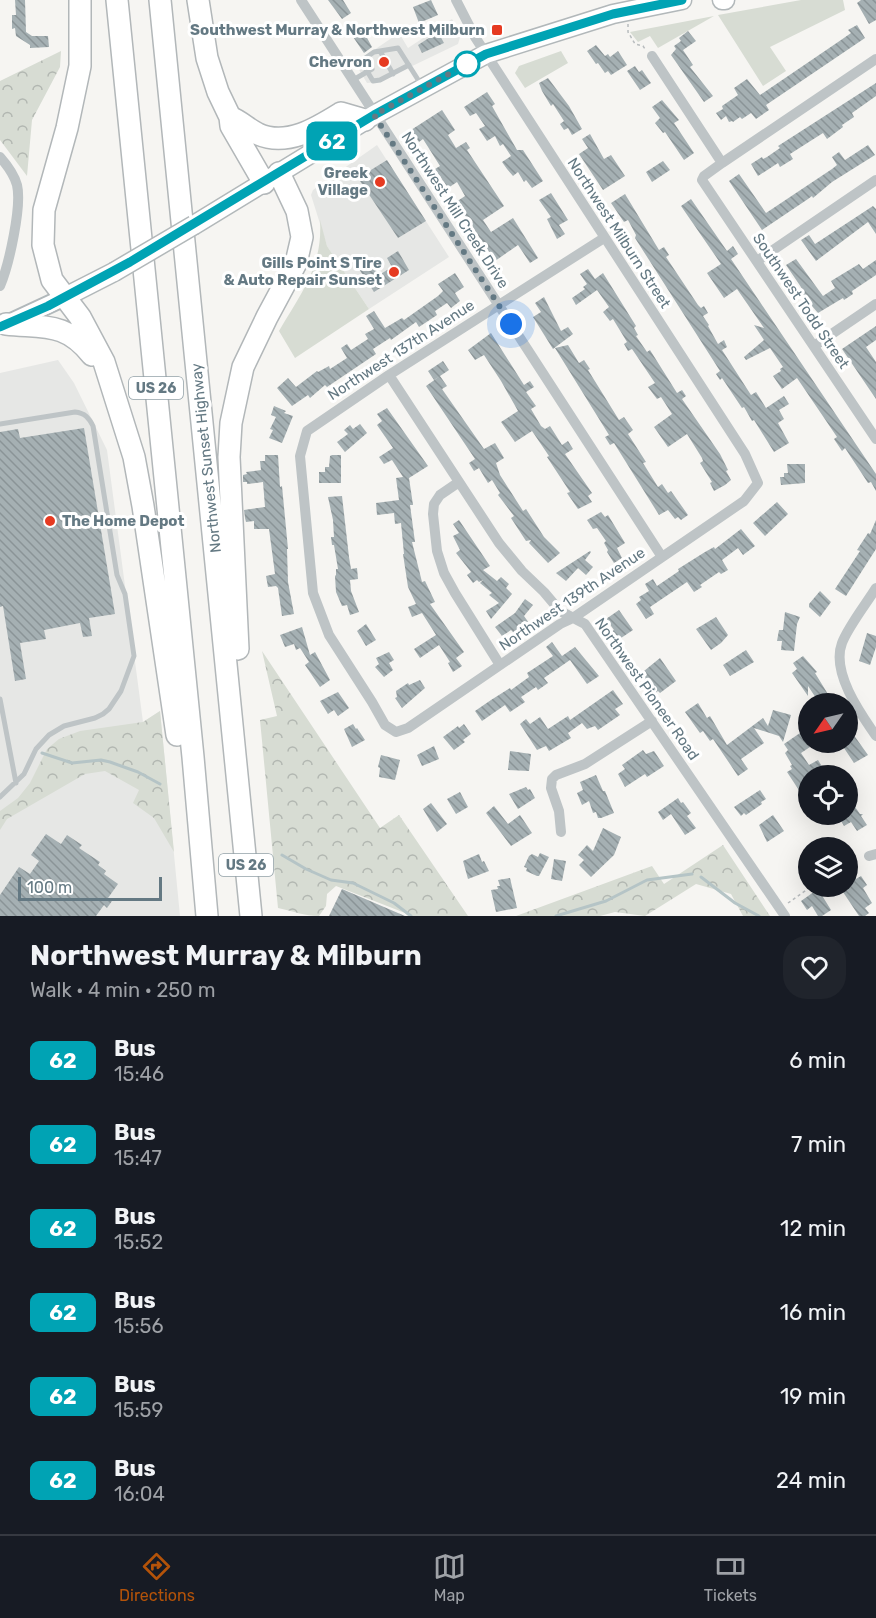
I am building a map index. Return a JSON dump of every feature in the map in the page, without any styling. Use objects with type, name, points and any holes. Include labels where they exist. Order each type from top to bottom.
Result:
[{"type":"highway","points":[[80,0],[80,66],[67,128],[44,210],[43,245],[52,280],[80,316],[104,362],[129,440],[143,503],[180,754],[194,777]]},
{"type":"highway","name":"US 26","points":[[117,0],[207,916]]},
{"type":"highway","name":"Northwest Sunset Highway","points":[[160,0],[251,916]]},
{"type":"highway","points":[[198,0],[207,58],[218,92],[230,117],[231,126],[297,211],[301,244],[291,275],[267,316],[243,368],[231,423],[230,468],[239,664],[228,683]]},
{"type":"highway","points":[[230,117],[259,135],[282,138],[297,136],[315,129],[341,113],[370,118]]},
{"type":"highway","points":[[3,326],[57,329],[73,335],[91,354],[108,378]]},
{"type":"main road","points":[[3,326],[114,272],[370,118],[486,54],[574,25],[626,11],[682,0]]},
{"type":"street","name":"Northwest Mill Creek Drive","points":[[302,0],[353,80],[370,118],[498,305],[662,557]]},
{"type":"street","name":"Northwest Milburn Street","points":[[456,0],[486,54],[745,454],[758,483]]},
{"type":"street","points":[[652,56],[722,163],[876,59]]},
{"type":"street","points":[[0,157],[12,172],[19,198],[7,269],[0,286]]},
{"type":"street","name":"Southwest Todd Street","points":[[722,163],[702,180],[814,346],[873,426],[876,439]]},
{"type":"street","points":[[757,261],[876,180]]},
{"type":"street","name":"Northwest 137th Avenue","points":[[396,732],[385,725],[329,635],[313,593],[300,456],[308,431],[389,375],[604,238]]},
{"type":"street","points":[[814,346],[876,304]]},
{"type":"street","name":"Northwest Pioneer Road","points":[[389,375],[498,543],[560,611],[585,624],[783,912]]},
{"type":"street","points":[[459,482],[440,495],[434,504],[437,551],[444,573],[500,665]]},
{"type":"street","name":"Northwest 139th Avenue","points":[[396,732],[408,728],[744,501],[758,483]]},
{"type":"street","points":[[875,731],[845,686],[840,666],[841,644],[876,588]]},
{"type":"street","points":[[561,832],[560,811],[551,788],[552,779],[556,775],[585,764],[652,721]]},
{"type":"lane","points":[[409,65],[380,80],[373,81],[370,70],[361,61],[374,52],[398,48],[409,65],[423,87]]},
{"type":"lane","points":[[380,51],[384,63],[393,74]]},
{"type":"lane","points":[[353,80],[370,70]]},
{"type":"lane","points":[[0,424],[75,412],[81,412],[91,421],[117,575],[125,594],[134,656],[120,692],[109,709],[95,718],[64,726],[49,735],[36,749],[24,774],[0,797]]},
{"type":"lane","points":[[0,699],[15,783]]},
{"type":"path","points":[[626,11],[628,32],[635,44],[643,46],[652,56]]},
{"type":"path","points":[[783,912],[800,897]]},
{"type":"shaded area","points":[[452,19],[461,34],[458,44],[379,82],[367,83],[355,63],[399,33],[408,48]]},
{"type":"shaded area","points":[[377,145],[449,257],[369,309],[327,246],[311,195],[313,190]]},
{"type":"shaded area","points":[[58,360],[74,383],[107,450],[143,722],[160,711],[180,916],[0,916],[0,373]]},
{"type":"green space","points":[[801,0],[843,0],[845,10],[770,47],[786,71],[763,86],[718,15]]},
{"type":"green space","points":[[714,16],[658,48],[650,36],[638,42],[630,32]]},
{"type":"green space","points":[[61,51],[60,67],[32,120],[27,176],[0,140],[0,81]]},
{"type":"green space","points":[[561,51],[568,63],[525,88],[515,73],[519,66]]},
{"type":"green space","points":[[320,220],[327,246],[369,309],[295,358],[279,331],[314,266],[320,237]]},
{"type":"green space","points":[[262,651],[380,828],[399,815],[468,916],[408,916],[336,886],[327,894],[326,906],[319,916],[278,908],[260,720],[277,716]]},
{"type":"green space","points":[[160,711],[174,852],[154,818],[133,803],[139,790],[105,771],[85,774],[7,819],[0,830],[0,811],[18,798],[30,783],[47,749],[59,739],[80,731],[143,722]]},
{"type":"green space","points":[[723,845],[770,916],[743,916],[731,894],[696,884],[645,916],[615,912],[600,916],[516,916],[652,866],[664,884]]},
{"type":"building","points":[[15,0],[25,0],[26,32],[32,36],[48,36],[49,47],[30,48],[30,45],[16,36],[15,28],[12,29],[12,15],[16,15]]},
{"type":"building","points":[[328,0],[343,0],[351,13],[342,19]]},
{"type":"building","points":[[431,0],[438,15],[419,23],[413,7]]},
{"type":"building","points":[[861,0],[876,0],[876,20],[869,24],[857,3]]},
{"type":"building","points":[[360,25],[372,47],[364,53],[349,31]]},
{"type":"building","points":[[857,25],[865,38],[766,105],[769,110],[756,119],[751,113],[742,119],[740,117],[729,122],[726,116],[721,120],[716,113],[738,95],[734,88],[747,79],[760,95],[851,33],[848,30]]},
{"type":"building","points":[[688,31],[696,41],[683,50],[693,65],[690,67],[713,96],[704,102],[671,55],[676,49],[674,46],[681,41],[679,38]]},
{"type":"building","points":[[438,32],[444,43],[422,53],[418,45]]},
{"type":"building","points":[[596,45],[605,56],[608,54],[610,57],[618,51],[627,65],[611,75],[608,71],[605,73],[587,51]]},
{"type":"building","points":[[635,66],[639,72],[642,70],[651,83],[640,90],[627,71]]},
{"type":"building","points":[[548,78],[569,106],[582,129],[572,135],[568,128],[564,130],[560,124],[564,121],[542,91],[539,83]]},
{"type":"building","points":[[876,83],[876,96],[852,113],[854,117],[842,125],[843,127],[827,139],[823,133],[790,154],[793,159],[780,167],[778,163],[758,176],[751,164],[762,157],[763,159],[767,157],[780,148],[778,146]]},
{"type":"building","points":[[487,92],[495,104],[492,106],[517,150],[523,150],[543,181],[532,188],[526,180],[524,182],[518,172],[513,176],[507,169],[502,162],[511,156],[503,144],[500,146],[495,136],[487,141],[479,129],[485,126],[476,113],[470,116],[464,107]]},
{"type":"building","points":[[662,100],[679,120],[674,123],[694,153],[684,160],[665,132],[663,133],[655,123],[660,118],[652,107]]},
{"type":"building","points":[[442,110],[455,130],[448,135],[456,148],[466,142],[470,148],[467,150],[504,206],[483,220],[491,232],[513,218],[538,258],[530,263],[518,245],[495,261],[456,202],[465,196],[457,182],[448,188],[435,169],[440,166],[423,139],[419,142],[411,130]]},
{"type":"building","points":[[590,134],[604,159],[611,155],[625,176],[603,190],[579,154],[588,148],[582,139]]},
{"type":"building","points":[[868,145],[875,155],[762,230],[729,181],[739,174],[766,213],[837,165],[832,157],[839,152],[845,160]]},
{"type":"building","points":[[387,160],[426,221],[398,238],[358,178]]},
{"type":"building","points":[[663,161],[670,170],[652,182],[646,172]]},
{"type":"building","points":[[551,193],[568,220],[559,225],[565,234],[557,239],[547,219],[551,217],[539,200]]},
{"type":"building","points":[[625,194],[659,250],[664,247],[669,255],[666,257],[698,305],[701,308],[704,306],[708,313],[703,316],[708,326],[718,344],[724,340],[727,347],[722,350],[751,395],[756,392],[766,408],[784,396],[789,404],[779,410],[784,419],[778,423],[789,443],[774,452],[754,420],[752,421],[722,378],[720,380],[716,374],[720,371],[635,238],[636,235],[628,220],[624,222],[611,203]]},
{"type":"building","points":[[691,199],[727,251],[733,246],[738,254],[731,259],[876,474],[876,491],[871,482],[868,483],[845,448],[842,451],[834,439],[837,437],[797,378],[782,389],[773,376],[783,367],[770,348],[746,360],[744,357],[764,340],[754,325],[764,328],[737,289],[724,298],[707,273],[721,264],[681,206]]},
{"type":"building","points":[[873,206],[876,209],[876,234],[868,222],[816,261],[801,240],[809,235],[815,244]]},
{"type":"building","name":"Gills Point S Tire & Auto Repair Sunset","points":[[398,251],[409,270],[374,292],[357,266],[369,259],[379,275],[392,267],[387,258]]},
{"type":"building","points":[[796,259],[823,296],[835,288],[831,281],[859,264],[863,269],[876,260],[876,275],[852,291],[853,294],[844,300],[843,298],[818,313],[801,292],[803,290],[786,265]]},
{"type":"building","points":[[588,269],[595,279],[603,273],[636,326],[634,328],[638,335],[636,336],[647,352],[650,350],[677,393],[682,390],[686,396],[682,399],[720,454],[728,470],[726,471],[731,480],[725,485],[714,491],[710,483],[712,482],[700,463],[703,461],[702,458],[687,434],[668,447],[654,427],[672,414],[661,397],[657,399],[648,387],[655,383],[632,349],[628,351],[624,344],[627,342],[613,319],[610,321],[603,312],[609,307],[597,290],[576,305],[572,298],[585,289],[583,287],[587,284],[580,274]]},
{"type":"building","points":[[455,273],[464,287],[455,293],[460,301],[451,308],[447,303],[435,311],[437,315],[419,327],[416,322],[391,340],[390,338],[373,349],[376,354],[327,387],[325,385],[310,398],[308,395],[292,406],[277,388],[288,378],[296,387],[317,371],[329,366],[330,369],[347,358],[341,348],[347,344],[351,350],[368,339],[365,334],[374,329],[366,316],[374,311],[385,328],[402,318],[404,320],[438,296],[443,291],[438,284]]},
{"type":"building","points":[[544,297],[561,331],[568,327],[573,334],[553,349],[533,317],[541,312],[535,303]]},
{"type":"building","points":[[876,326],[876,340],[866,347],[876,362],[876,399],[842,349]]},
{"type":"building","points":[[491,333],[524,385],[530,381],[534,387],[526,392],[536,406],[531,409],[541,426],[545,429],[550,426],[562,445],[568,441],[573,449],[565,454],[592,493],[588,496],[592,502],[578,509],[567,493],[570,492],[547,457],[549,456],[532,431],[515,442],[501,422],[518,411],[484,355],[475,360],[468,350]]},
{"type":"building","points":[[568,345],[579,363],[584,360],[619,420],[624,417],[633,430],[628,434],[646,462],[643,463],[658,487],[662,484],[668,493],[671,491],[688,515],[681,520],[678,517],[675,519],[668,510],[659,515],[614,443],[610,445],[605,437],[609,435],[555,348]]},
{"type":"building","points":[[443,361],[449,370],[434,380],[428,371]]},
{"type":"building","points":[[440,376],[447,386],[442,389],[484,449],[495,443],[504,458],[496,463],[500,475],[523,511],[526,509],[544,537],[560,553],[548,563],[529,543],[531,540],[526,541],[511,518],[514,516],[498,495],[500,493],[492,480],[488,483],[479,468],[474,471],[469,463],[475,459],[426,386]]},
{"type":"building","points":[[274,406],[293,416],[282,443],[269,438],[273,430],[270,429],[276,417],[271,415]]},
{"type":"building","points":[[387,408],[428,466],[409,478],[415,542],[412,542],[422,582],[425,581],[435,602],[430,604],[464,652],[456,658],[462,666],[453,672],[448,663],[450,662],[439,645],[420,658],[414,649],[436,635],[422,613],[412,617],[408,607],[416,604],[408,587],[401,523],[395,524],[394,513],[377,515],[376,503],[399,500],[396,478],[403,477],[392,460],[384,464],[379,457],[393,448],[377,425],[382,421],[377,414]]},
{"type":"building","points":[[360,424],[367,433],[345,452],[337,442],[348,434],[344,430],[350,425],[353,429]]},
{"type":"building","name":"The Home Depot","points":[[84,428],[115,614],[89,618],[92,636],[83,637],[80,623],[44,630],[46,639],[20,643],[26,679],[15,681],[3,606],[0,607],[0,432],[18,429],[20,438]]},
{"type":"building","points":[[265,455],[278,455],[280,487],[282,486],[288,549],[288,582],[294,614],[282,616],[278,588],[268,587],[266,576],[275,574],[269,529],[254,529],[254,521],[246,522],[244,510],[265,507],[263,482],[247,484],[243,482],[243,475],[247,474],[246,472],[261,470],[260,461],[265,461]]},
{"type":"building","points":[[332,455],[341,455],[341,483],[319,483],[319,472],[325,472],[325,467],[329,467]]},
{"type":"building","points":[[787,464],[805,464],[805,483],[781,485],[780,477],[788,473]]},
{"type":"building","points":[[342,496],[351,569],[357,568],[358,579],[350,580],[351,591],[359,612],[350,615],[347,605],[342,606],[336,592],[335,576],[336,569],[338,569],[334,545],[332,545],[333,520],[328,497]]},
{"type":"building","points":[[777,502],[788,514],[765,536],[753,523]]},
{"type":"building","points":[[601,512],[605,517],[608,515],[625,543],[617,548],[622,558],[614,563],[607,552],[604,543],[606,541],[597,528],[593,529],[587,520]]},
{"type":"building","points":[[459,520],[490,566],[483,570],[497,581],[501,577],[509,584],[506,588],[512,594],[491,619],[486,611],[499,603],[489,595],[492,593],[480,583],[483,580],[473,583],[467,575],[471,572],[456,553],[460,550],[453,536],[459,533],[453,524]]},
{"type":"building","points":[[876,520],[876,549],[846,596],[835,589],[860,551],[857,550],[868,533],[870,534]]},
{"type":"building","points":[[741,529],[755,546],[743,555],[738,548],[722,560],[728,570],[721,574],[719,572],[694,592],[687,582],[650,607],[654,614],[646,619],[636,604],[641,600],[639,597],[649,591],[645,584],[653,579],[657,586],[679,571],[678,569],[714,547],[715,549]]},
{"type":"building","points":[[590,551],[585,560],[593,567],[586,575],[578,568],[566,581],[556,573]]},
{"type":"building","points":[[820,591],[831,602],[820,617],[809,607],[809,604]]},
{"type":"building","points":[[525,599],[533,605],[524,616],[529,623],[514,633],[511,630],[502,636],[495,627],[515,613]]},
{"type":"building","points":[[619,610],[633,630],[615,642],[609,633],[614,630],[606,619]]},
{"type":"building","points":[[785,612],[800,617],[794,651],[781,650],[782,641],[777,641],[779,630],[783,630]]},
{"type":"building","points":[[716,617],[728,635],[711,650],[696,629]]},
{"type":"building","points":[[366,624],[376,640],[366,646],[357,631]]},
{"type":"building","points":[[302,627],[310,655],[315,652],[330,680],[320,687],[305,665],[309,662],[300,648],[296,650],[294,644],[285,647],[280,635]]},
{"type":"building","points":[[867,633],[876,636],[876,647],[870,665],[859,661]]},
{"type":"building","points":[[552,642],[562,656],[575,647],[599,676],[587,684],[570,660],[544,678],[548,683],[538,690],[536,687],[521,697],[525,702],[510,712],[505,705],[482,721],[475,711],[510,688],[511,690],[529,677],[527,673],[553,656],[546,647]]},
{"type":"building","points":[[746,650],[754,662],[730,676],[723,665]]},
{"type":"building","points":[[389,652],[394,660],[389,663],[393,670],[384,677],[375,667],[379,664],[376,658]]},
{"type":"building","points":[[803,656],[817,672],[815,673],[827,693],[813,693],[808,686],[808,693],[806,693],[792,673],[797,669],[793,663]]},
{"type":"building","points":[[660,658],[676,681],[660,693],[658,691],[654,694],[642,678],[647,675],[644,671]]},
{"type":"building","points":[[420,680],[425,688],[402,708],[395,698],[397,697],[396,691],[408,683],[409,685]]},
{"type":"building","points":[[613,690],[623,704],[615,709],[620,715],[598,730],[595,726],[587,729],[582,723],[568,733],[571,738],[549,751],[546,746],[537,750],[520,724],[526,719],[530,724],[540,717],[548,729],[568,716],[570,720]]},
{"type":"building","points":[[338,692],[349,708],[338,716],[334,710],[328,714],[320,701]]},
{"type":"building","points":[[698,703],[707,718],[710,716],[727,745],[763,718],[768,726],[773,710],[791,715],[783,742],[779,736],[754,728],[764,743],[741,759],[748,769],[738,776],[713,739],[710,741],[703,731],[700,733],[685,712]]},
{"type":"building","points":[[353,724],[365,740],[352,747],[344,729]]},
{"type":"building","points":[[464,724],[471,734],[454,750],[443,737]]},
{"type":"building","points":[[798,734],[798,753],[801,753],[809,765],[798,765],[798,789],[787,772],[792,769],[790,766],[792,765],[785,753],[788,750],[784,744]]},
{"type":"building","points":[[858,741],[868,755],[854,763],[847,753],[858,753]]},
{"type":"building","points":[[434,746],[439,759],[422,766],[417,755]]},
{"type":"building","points":[[643,750],[646,754],[654,751],[664,766],[647,777],[645,774],[625,787],[618,774],[625,769],[622,765]]},
{"type":"building","points":[[510,751],[531,754],[529,771],[508,770]]},
{"type":"building","points":[[381,755],[400,760],[395,780],[379,777],[380,768],[378,767]]},
{"type":"building","points":[[818,760],[821,765],[809,765]]},
{"type":"building","points":[[596,775],[614,813],[601,818],[598,818],[596,812],[593,813],[589,801],[582,805],[577,793],[583,790],[580,782]]},
{"type":"building","points":[[526,787],[530,789],[535,798],[518,809],[509,794]]},
{"type":"building","points":[[760,790],[766,799],[746,815],[744,813],[741,816],[734,807]]},
{"type":"building","points":[[460,792],[468,807],[456,814],[447,799]]},
{"type":"building","points":[[678,798],[691,813],[687,816],[696,828],[685,835],[671,814],[663,820],[658,812]]},
{"type":"building","points":[[431,803],[447,824],[437,832],[423,809]]},
{"type":"building","points":[[494,806],[508,824],[520,815],[532,833],[511,846],[486,813]]},
{"type":"building","points":[[858,811],[863,814],[861,816],[867,825],[857,831],[853,825],[858,825]]},
{"type":"building","points":[[773,815],[784,831],[767,842],[759,825]]},
{"type":"building","points":[[603,828],[621,837],[614,855],[591,877],[579,865],[584,860],[578,855],[587,845],[593,851]]},
{"type":"building","points":[[46,834],[61,844],[67,835],[82,845],[79,848],[100,862],[98,865],[106,871],[104,874],[118,884],[108,898],[112,901],[107,908],[104,905],[96,916],[0,916],[0,895],[19,867],[30,874],[39,861],[31,855]]},
{"type":"building","points":[[540,853],[549,857],[537,876],[526,871],[527,868],[524,867],[529,856],[532,854],[538,857]]},
{"type":"building","points":[[479,854],[489,871],[468,879],[463,861]]},
{"type":"building","points":[[554,859],[566,861],[562,881],[551,879]]},
{"type":"building","points":[[861,876],[867,885],[863,888],[872,903],[865,908],[869,913],[859,916],[846,897],[858,897],[858,878]]},
{"type":"building","points":[[510,878],[517,908],[496,912],[491,890],[498,889],[497,886],[500,886],[498,880]]},
{"type":"building","points":[[342,889],[405,916],[329,916]]},
{"type":"building","points":[[807,897],[823,897],[831,910],[818,916],[812,906],[807,910],[801,901]]},
{"type":"waterway","points":[[42,753],[72,763],[101,760],[110,762],[138,772],[160,784]]},
{"type":"waterway","points":[[282,855],[331,880],[353,883],[394,903],[411,916]]},
{"type":"waterway","points":[[556,916],[606,901],[647,880],[692,874]]},
{"type":"waterway","points":[[701,877],[735,903],[759,916]]},
{"type":"bus line","name":"62","points":[[0,327],[48,306],[163,244],[374,115],[486,54],[613,14],[682,0]]},
{"type":"place","name":"Southwest Murray & Northwest Milburn","points":[[497,30]]},
{"type":"place","name":"Chevron","points":[[384,62]]},
{"type":"place","name":"Greek Village","points":[[380,182]]},
{"type":"place","name":"Gills Point S Tire & Auto Repair Sunset","points":[[394,272]]},
{"type":"place","name":"The Home Depot","points":[[50,521]]},
{"type":"route","points":[[467,64],[374,115],[511,324]]}]
